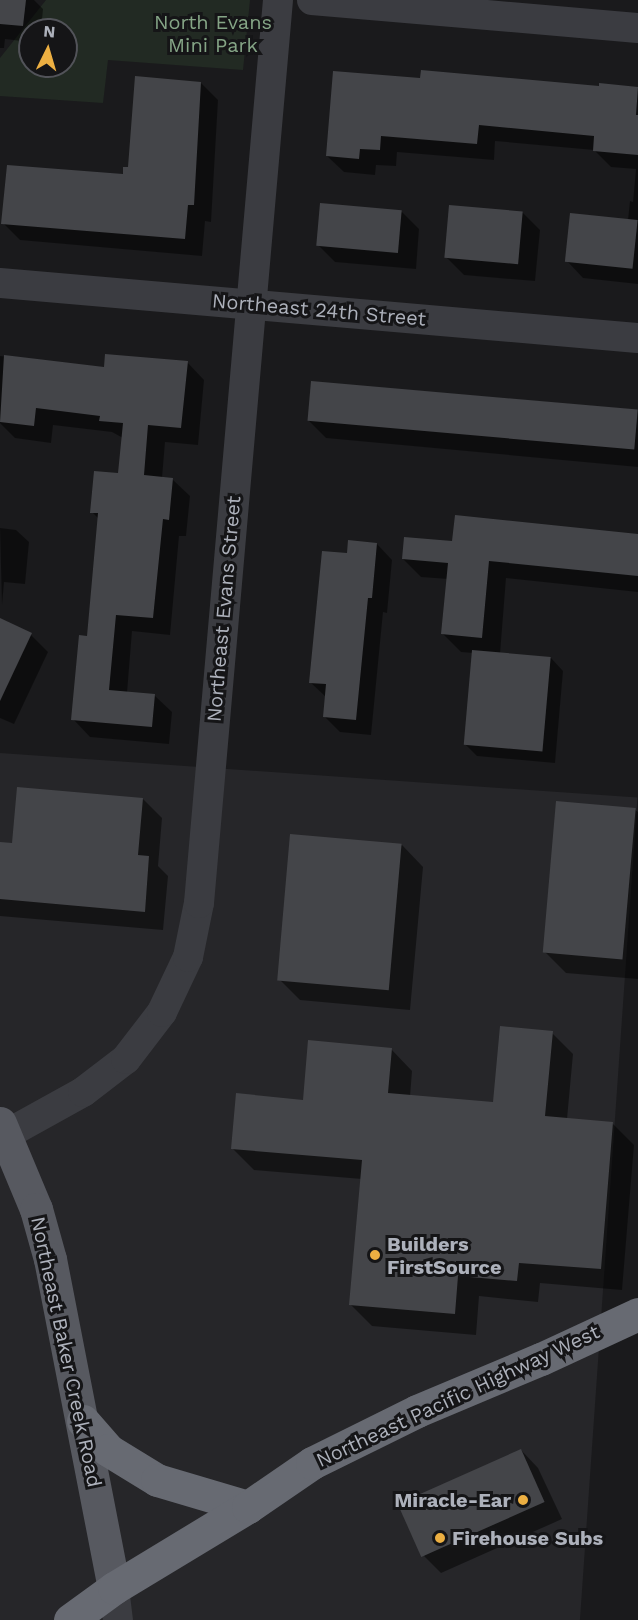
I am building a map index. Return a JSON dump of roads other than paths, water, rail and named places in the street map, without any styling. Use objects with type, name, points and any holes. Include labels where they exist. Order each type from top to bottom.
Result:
[{"type":"highway","name":"Northeast Pacific Highway West","points":[[70,1620],[114,1588],[248,1507],[312,1462],[417,1411],[541,1359],[638,1314]]},
{"type":"highway","points":[[83,1421],[108,1450],[157,1480],[248,1507]]},
{"type":"main road","name":"Northeast Baker Creek Road","points":[[3,1128],[36,1209],[50,1259],[114,1588]]},
{"type":"street","name":"Northeast Evans Street","points":[[3,1128],[83,1092],[126,1059],[162,1012],[188,957],[199,903],[278,0]]},
{"type":"street","points":[[312,0],[575,12],[638,28]]},
{"type":"street","name":"Northeast 24th Street","points":[[0,283],[638,338]]},
{"type":"street","points":[[114,1588],[118,1620]]},
{"type":"place","name":"Builders FirstSource","points":[[375,1255]]},
{"type":"place","name":"Miracle-Ear","points":[[523,1500]]},
{"type":"place","name":"Firehouse Subs","points":[[440,1538]]},
{"type":"park label","name":"North Evans Mini Park","points":[[213,34]]}]
